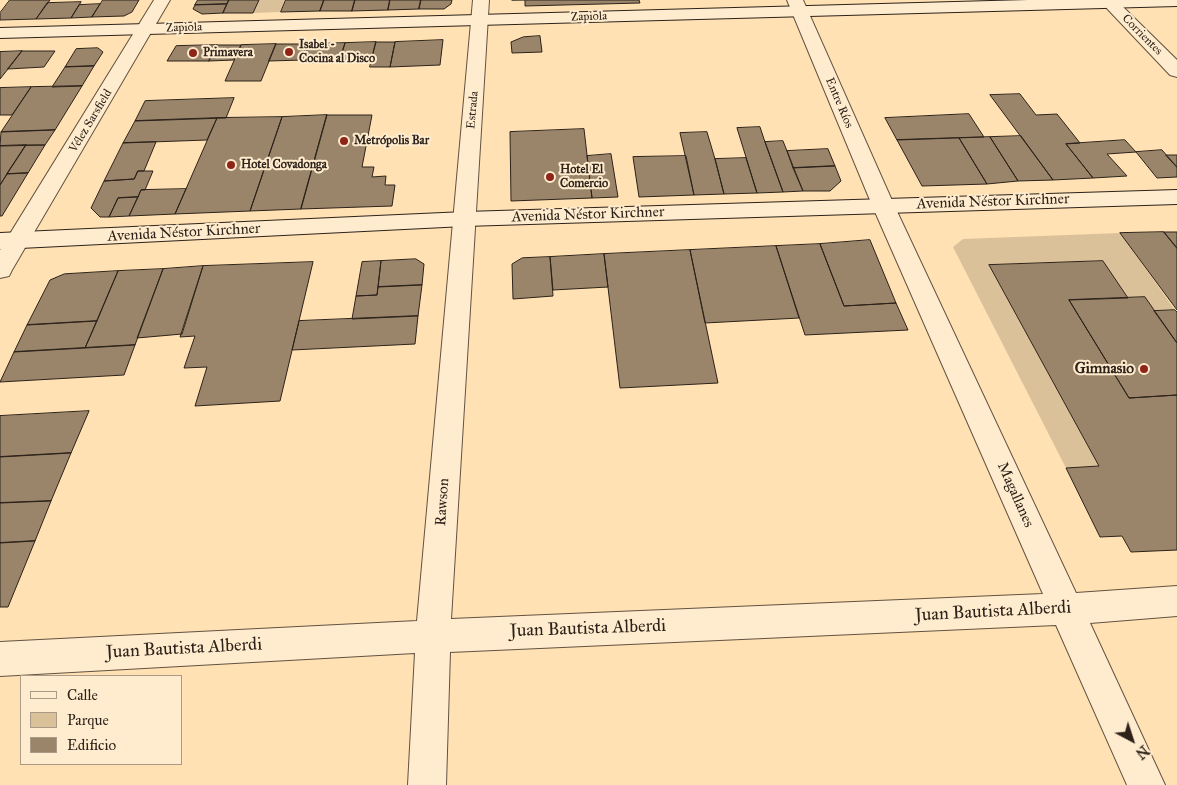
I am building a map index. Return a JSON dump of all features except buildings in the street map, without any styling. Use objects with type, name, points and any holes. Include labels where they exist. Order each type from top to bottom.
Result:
[{"type":"street","name":"Vélez Sarsfield","points":[[0,270],[9,241],[146,29],[162,0]]},
{"type":"street","name":"Estrada","points":[[465,220],[481,0]]},
{"type":"street","name":"Zapiola","points":[[0,33],[480,20],[798,6],[1177,1]]},
{"type":"street","name":"Corrientes","points":[[1109,2],[1177,71]]},
{"type":"street","name":"Entre Ríos","points":[[798,6],[883,206]]},
{"type":"street","name":"Avenida Néstor Kirchner","points":[[9,241],[465,220],[1177,197]]},
{"type":"street","name":"Magallanes","points":[[883,206],[1146,785]]},
{"type":"street","name":"Rawson","points":[[427,785],[433,636],[465,220]]},
{"type":"street","name":"Juan Bautista Alberdi","points":[[0,659],[433,636],[1067,609],[1177,601]]},
{"type":"green space","points":[[259,0],[286,0],[281,12],[253,13]]},
{"type":"green space","points":[[1120,233],[1175,310],[1154,311],[1128,298],[1103,261],[989,266],[1099,466],[1066,468],[953,247],[963,239]]},
{"type":"place","name":"Isabel - Cocina al Disco","points":[[289,52]]},
{"type":"place","name":"Primavera","points":[[193,53]]},
{"type":"place","name":"Metrópolis Bar","points":[[344,141]]},
{"type":"place","name":"Hotel Covadonga","points":[[231,165]]},
{"type":"place","name":"Hotel El Comercio","points":[[550,177]]},
{"type":"place","name":"Gimnasio","points":[[1144,369]]}]
